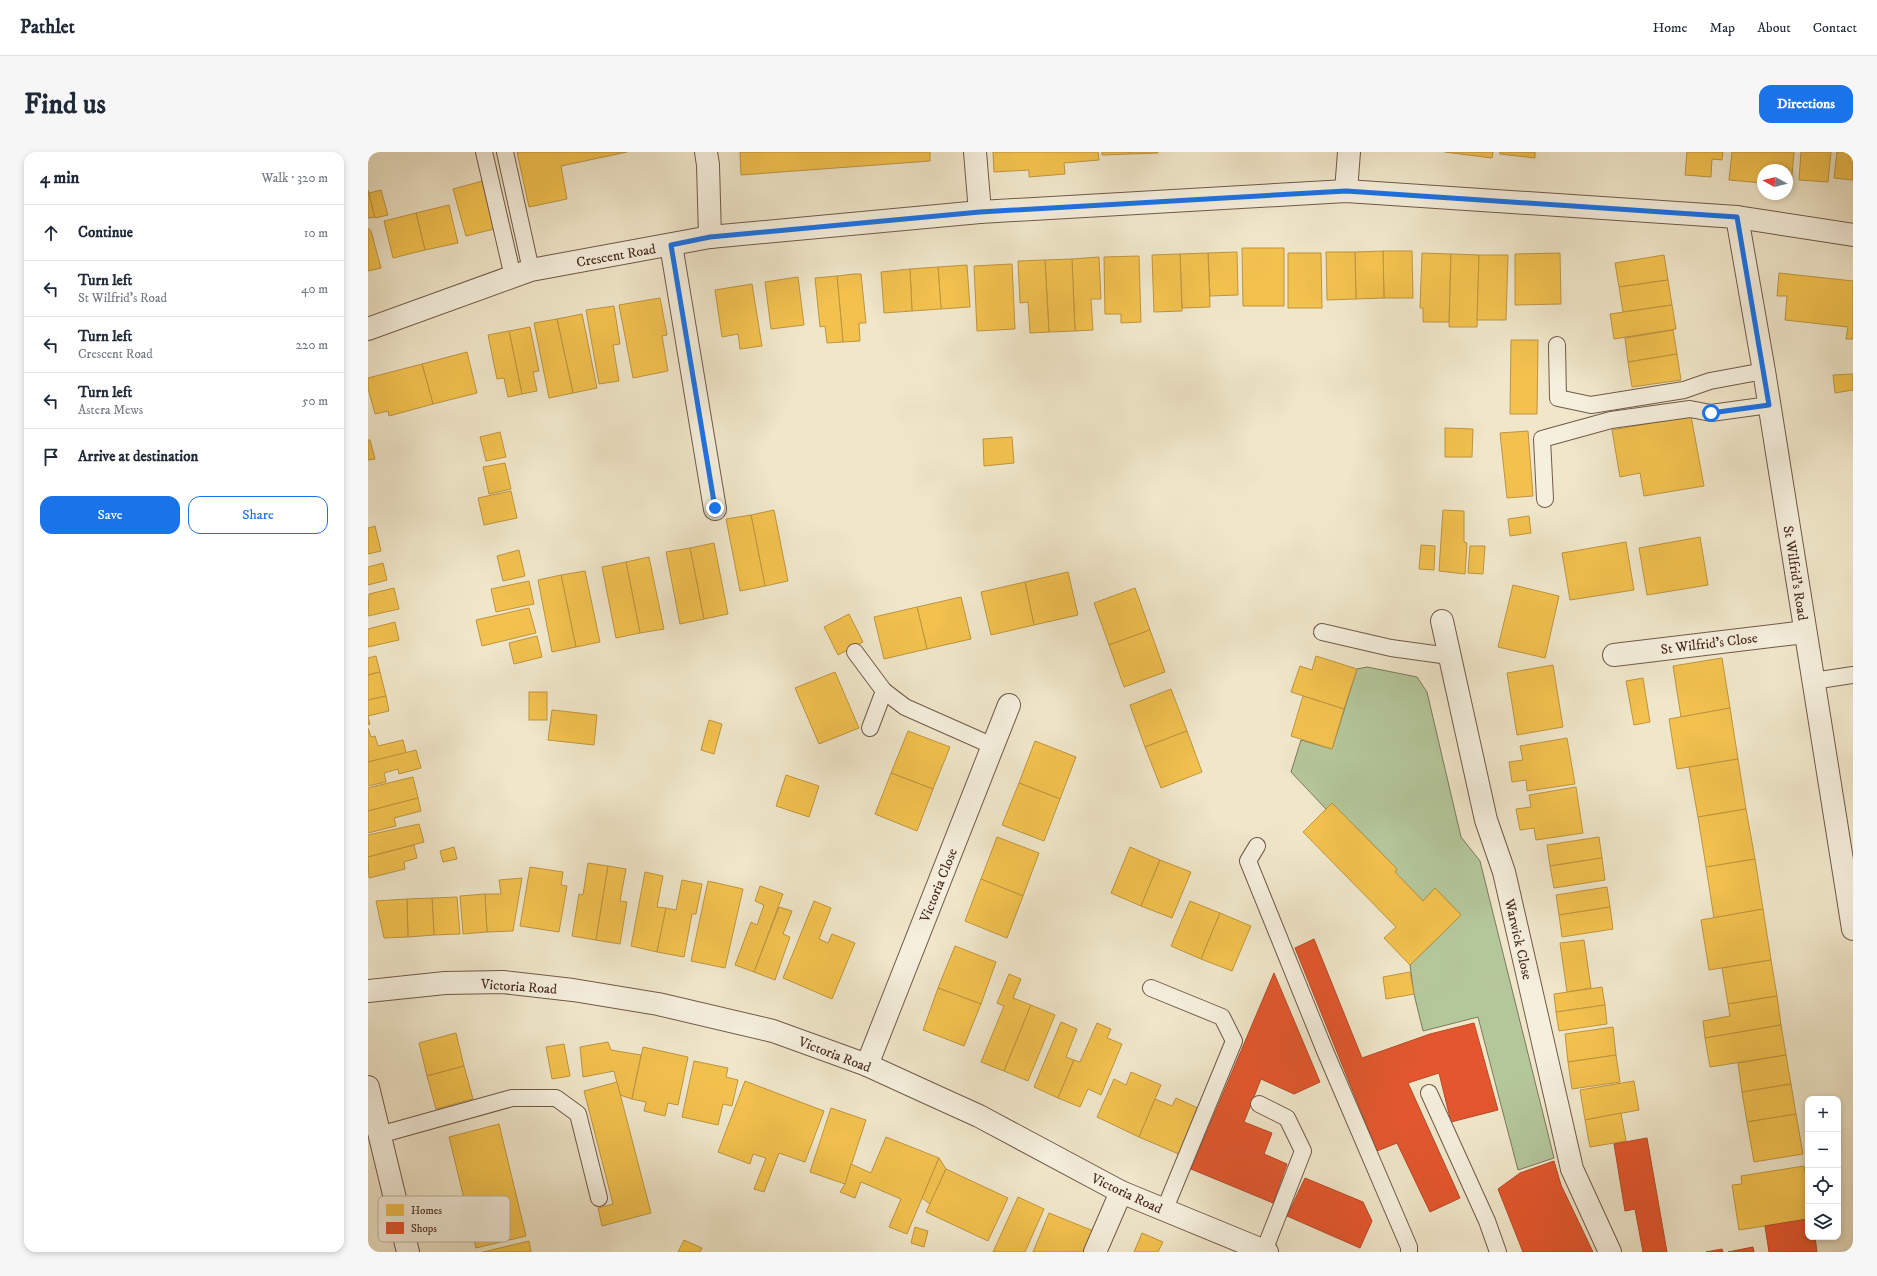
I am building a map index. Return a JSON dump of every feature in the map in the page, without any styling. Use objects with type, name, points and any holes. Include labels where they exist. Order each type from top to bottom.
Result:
[{"type":"street","points":[[706,152],[708,165],[710,237]]},
{"type":"street","points":[[975,152],[980,212]]},
{"type":"street","points":[[1346,191],[1349,152]]},
{"type":"street","name":"Crescent Road","points":[[368,329],[522,274],[710,237],[980,212],[1346,191],[1737,217],[1853,235]]},
{"type":"street","name":"St Wilfrid's Road","points":[[1737,217],[1764,370],[1853,929]]},
{"type":"street","points":[[671,245],[715,508]]},
{"type":"street","name":"Warwick Close","points":[[1442,621],[1486,820],[1504,872],[1572,1169],[1610,1252]]},
{"type":"street","name":"St Wilfrid's Close","points":[[1614,655],[1805,632]]},
{"type":"street","name":"Victoria Close","points":[[867,1065],[1009,705]]},
{"type":"street","name":"Victoria Road","points":[[368,991],[445,984],[503,982],[573,990],[658,1004],[774,1031],[867,1065],[979,1116],[1121,1192],[1164,1211],[1236,1247],[1265,1251]]},
{"type":"street","points":[[368,1087],[394,1196]]},
{"type":"street","points":[[1095,1252],[1121,1192]]},
{"type":"street","points":[[406,1242],[408,1252]]},
{"type":"lane","points":[[484,152],[522,274]]},
{"type":"lane","points":[[505,152],[522,274]]},
{"type":"lane","points":[[1557,345],[1558,398],[1591,405],[1684,390],[1710,381],[1764,370]]},
{"type":"lane","points":[[1545,499],[1542,439],[1611,420],[1690,409],[1711,413],[1769,405]]},
{"type":"lane","points":[[1322,632],[1391,648],[1449,656]]},
{"type":"lane","points":[[855,652],[884,691],[905,707],[993,746]]},
{"type":"lane","points":[[1813,681],[1853,675]]},
{"type":"lane","points":[[870,728],[884,691]]},
{"type":"lane","points":[[1257,846],[1248,861],[1325,1051],[1409,1248],[1409,1252]]},
{"type":"lane","points":[[1151,988],[1222,1017],[1234,1041],[1164,1211]]},
{"type":"lane","points":[[1429,1093],[1487,1221],[1498,1252]]},
{"type":"lane","points":[[379,1135],[512,1098],[556,1098],[578,1114],[599,1198]]},
{"type":"lane","points":[[1259,1104],[1288,1118],[1303,1151],[1265,1251]]},
{"type":"green space","points":[[1367,667],[1417,677],[1427,692],[1461,837],[1480,861],[1554,1158],[1518,1170],[1478,1017],[1423,1031],[1414,994],[1410,965],[1461,915],[1435,888],[1423,901],[1395,872],[1397,869],[1332,803],[1326,809],[1291,772],[1301,740],[1332,749],[1357,669]]},
{"type":"building: Homes","points":[[517,152],[627,152],[561,166],[567,199],[529,207]]},
{"type":"building: Homes","points":[[740,152],[930,152],[930,161],[741,175]]},
{"type":"building: Homes","points":[[993,152],[1098,152],[1099,160],[1064,163],[1065,174],[1029,177],[1029,170],[994,172]]},
{"type":"building: Homes","points":[[1102,152],[1130,152],[1130,154],[1102,155]]},
{"type":"building: Homes","points":[[1130,152],[1158,152],[1158,153],[1130,154]]},
{"type":"building: Homes","points":[[1445,152],[1493,152],[1492,158]]},
{"type":"building: Homes","points":[[1500,152],[1535,152],[1535,158],[1500,154]]},
{"type":"building: Homes","points":[[1687,152],[1723,152],[1722,160],[1712,159],[1711,177],[1685,175]]},
{"type":"building: Homes","points":[[1732,152],[1794,152],[1793,164],[1757,164],[1757,182],[1729,180]]},
{"type":"building: Homes","points":[[1801,152],[1831,152],[1828,182],[1799,180]]},
{"type":"building: Homes","points":[[1837,152],[1853,152],[1853,180],[1834,178]]},
{"type":"building: Homes","points":[[486,180],[498,228],[466,236],[453,189]]},
{"type":"building: Homes","points":[[368,190],[375,217],[368,218]]},
{"type":"building: Homes","points":[[381,190],[388,215],[375,218],[369,193]]},
{"type":"building: Homes","points":[[449,205],[458,243],[425,250],[416,213]]},
{"type":"building: Homes","points":[[416,213],[425,250],[393,258],[384,221]]},
{"type":"building: Homes","points":[[368,228],[371,231],[381,268],[368,271]]},
{"type":"building: Homes","points":[[1242,248],[1284,248],[1284,306],[1243,306]]},
{"type":"building: Homes","points":[[1383,251],[1412,251],[1413,298],[1384,298]]},
{"type":"building: Homes","points":[[1383,251],[1384,298],[1356,299],[1355,252]]},
{"type":"building: Homes","points":[[1237,252],[1238,295],[1210,296],[1208,253]]},
{"type":"building: Homes","points":[[1326,252],[1355,252],[1356,299],[1327,300]]},
{"type":"building: Homes","points":[[1208,253],[1210,307],[1182,308],[1180,254]]},
{"type":"building: Homes","points":[[1288,253],[1321,253],[1322,308],[1288,308]]},
{"type":"building: Homes","points":[[1422,253],[1451,254],[1449,322],[1423,322],[1423,308],[1420,308]]},
{"type":"building: Homes","points":[[1560,253],[1561,304],[1515,305],[1515,254]]},
{"type":"building: Homes","points":[[1180,254],[1182,311],[1154,312],[1152,255]]},
{"type":"building: Homes","points":[[1451,254],[1479,255],[1477,327],[1449,327]]},
{"type":"building: Homes","points":[[1479,255],[1508,255],[1506,320],[1477,320]]},
{"type":"building: Homes","points":[[1664,255],[1668,280],[1619,287],[1615,263]]},
{"type":"building: Homes","points":[[1139,256],[1141,322],[1121,323],[1121,314],[1105,314],[1104,257]]},
{"type":"building: Homes","points":[[1099,257],[1101,299],[1091,299],[1093,330],[1075,331],[1072,259]]},
{"type":"building: Homes","points":[[1072,259],[1075,331],[1049,332],[1045,260]]},
{"type":"building: Homes","points":[[1045,260],[1049,332],[1030,333],[1028,302],[1020,303],[1018,261]]},
{"type":"building: Homes","points":[[1012,264],[1015,329],[977,331],[974,266]]},
{"type":"building: Homes","points":[[967,265],[970,307],[941,309],[938,267]]},
{"type":"building: Homes","points":[[938,267],[941,309],[912,311],[910,269]]},
{"type":"building: Homes","points":[[910,269],[912,311],[884,313],[881,272]]},
{"type":"building: Homes","points":[[1779,273],[1853,281],[1853,339],[1846,339],[1848,327],[1785,320],[1787,296],[1777,296]]},
{"type":"building: Homes","points":[[861,274],[866,323],[859,323],[860,341],[843,342],[837,276]]},
{"type":"building: Homes","points":[[837,276],[843,342],[827,343],[825,326],[820,327],[815,278]]},
{"type":"building: Homes","points":[[798,277],[804,325],[771,329],[765,282]]},
{"type":"building: Homes","points":[[1668,280],[1672,305],[1623,312],[1619,287]]},
{"type":"building: Homes","points":[[752,284],[762,346],[740,349],[738,334],[722,337],[715,290]]},
{"type":"building: Homes","points":[[660,298],[667,335],[662,336],[668,371],[633,378],[619,305]]},
{"type":"building: Homes","points":[[1672,305],[1676,329],[1614,339],[1610,314]]},
{"type":"building: Homes","points":[[614,306],[620,344],[613,345],[619,381],[599,384],[586,310]]},
{"type":"building: Homes","points":[[582,314],[597,388],[573,393],[557,319]]},
{"type":"building: Homes","points":[[557,319],[573,393],[549,398],[534,323]]},
{"type":"building: Homes","points":[[530,327],[539,371],[533,372],[537,391],[522,394],[509,331]]},
{"type":"building: Homes","points":[[1673,330],[1677,354],[1628,362],[1625,338]]},
{"type":"building: Homes","points":[[509,331],[522,394],[508,397],[504,378],[497,379],[488,335]]},
{"type":"building: Homes","points":[[1511,340],[1538,340],[1537,414],[1510,414]]},
{"type":"building: Homes","points":[[467,352],[477,393],[433,404],[422,364]]},
{"type":"building: Homes","points":[[1677,354],[1681,380],[1632,387],[1628,362]]},
{"type":"building: Homes","points":[[422,364],[433,404],[389,416],[388,411],[375,414],[368,388],[368,378]]},
{"type":"building: Homes","points":[[1853,374],[1853,390],[1835,393],[1833,375]]},
{"type":"building: Homes","points":[[1691,416],[1704,486],[1644,496],[1640,473],[1620,477],[1612,430]]},
{"type":"building: Homes","points":[[1445,428],[1473,429],[1472,457],[1445,457]]},
{"type":"building: Homes","points":[[1528,431],[1533,496],[1507,498],[1500,433]]},
{"type":"building: Homes","points":[[500,432],[506,457],[486,461],[480,437]]},
{"type":"building: Homes","points":[[1012,437],[1014,463],[984,466],[983,439]]},
{"type":"building: Homes","points":[[368,440],[370,440],[375,459],[368,460]]},
{"type":"building: Homes","points":[[505,463],[511,489],[489,494],[483,467]]},
{"type":"building: Homes","points":[[511,491],[517,518],[484,525],[478,498]]},
{"type":"building: Homes","points":[[774,510],[788,581],[765,586],[751,515]]},
{"type":"building: Homes","points":[[1443,510],[1464,511],[1464,542],[1467,543],[1465,574],[1439,571]]},
{"type":"building: Homes","points":[[751,515],[765,586],[740,591],[726,519]]},
{"type":"building: Homes","points":[[1529,516],[1531,533],[1510,536],[1508,519]]},
{"type":"building: Homes","points":[[375,526],[381,551],[368,554],[368,528]]},
{"type":"building: Homes","points":[[1700,537],[1708,585],[1647,595],[1639,548]]},
{"type":"building: Homes","points":[[1626,542],[1634,590],[1570,600],[1562,553]]},
{"type":"building: Homes","points":[[714,543],[728,614],[704,619],[690,548]]},
{"type":"building: Homes","points":[[1421,545],[1435,546],[1434,570],[1419,569]]},
{"type":"building: Homes","points":[[1470,546],[1485,546],[1483,574],[1468,573]]},
{"type":"building: Homes","points":[[690,548],[704,619],[680,624],[666,552]]},
{"type":"building: Homes","points":[[519,550],[525,576],[503,581],[497,556]]},
{"type":"building: Homes","points":[[649,557],[664,629],[640,633],[626,562]]},
{"type":"building: Homes","points":[[626,562],[640,633],[616,638],[602,567]]},
{"type":"building: Homes","points":[[383,563],[387,580],[368,585],[368,567]]},
{"type":"building: Homes","points":[[585,571],[600,642],[576,647],[561,575]]},
{"type":"building: Homes","points":[[1068,572],[1078,615],[1034,625],[1025,582]]},
{"type":"building: Homes","points":[[561,575],[576,647],[552,652],[538,580]]},
{"type":"building: Homes","points":[[529,581],[534,604],[496,612],[491,589]]},
{"type":"building: Homes","points":[[1025,582],[1034,625],[991,635],[981,592]]},
{"type":"building: Homes","points":[[1513,585],[1559,596],[1545,658],[1498,647]]},
{"type":"building: Homes","points":[[394,588],[399,609],[368,616],[369,594]]},
{"type":"building: Homes","points":[[1135,588],[1150,630],[1109,645],[1094,603]]},
{"type":"building: Homes","points":[[961,597],[971,639],[927,649],[917,607]]},
{"type":"building: Homes","points":[[917,607],[927,649],[884,659],[874,617]]},
{"type":"building: Homes","points":[[529,608],[536,633],[482,646],[476,620]]},
{"type":"building: Homes","points":[[849,614],[863,642],[838,655],[824,627]]},
{"type":"building: Homes","points":[[395,622],[399,640],[368,647],[368,629]]},
{"type":"building: Homes","points":[[1150,630],[1165,672],[1124,687],[1109,645]]},
{"type":"building: Homes","points":[[537,636],[542,657],[514,664],[509,643]]},
{"type":"building: Homes","points":[[376,656],[380,672],[368,675],[368,658]]},
{"type":"building: Homes","points":[[1316,656],[1357,669],[1344,709],[1291,692],[1300,666],[1312,670]]},
{"type":"building: Homes","points":[[1722,658],[1730,708],[1681,717],[1673,666]]},
{"type":"building: Homes","points":[[1553,665],[1563,727],[1517,735],[1507,673]]},
{"type":"building: Homes","points":[[380,672],[386,696],[368,700],[368,675]]},
{"type":"building: Homes","points":[[835,672],[859,728],[819,744],[795,688]]},
{"type":"building: Homes","points":[[1643,678],[1650,722],[1634,725],[1626,681]]},
{"type":"building: Homes","points":[[1171,689],[1187,731],[1145,747],[1130,705]]},
{"type":"building: Homes","points":[[529,692],[547,692],[547,720],[529,720]]},
{"type":"building: Homes","points":[[386,696],[389,711],[368,716],[368,700]]},
{"type":"building: Homes","points":[[1303,696],[1344,709],[1332,749],[1291,736]]},
{"type":"building: Homes","points":[[1730,708],[1738,759],[1677,769],[1669,719]]},
{"type":"building: Homes","points":[[552,710],[597,715],[594,745],[548,740]]},
{"type":"building: Homes","points":[[709,720],[722,724],[714,754],[701,750]]},
{"type":"building: Homes","points":[[368,728],[371,737],[375,736],[378,746],[403,740],[406,753],[368,762]]},
{"type":"building: Homes","points":[[908,731],[950,747],[933,789],[891,773]]},
{"type":"building: Homes","points":[[1187,731],[1202,772],[1161,788],[1145,747]]},
{"type":"building: Homes","points":[[1567,738],[1575,784],[1527,791],[1526,780],[1512,782],[1509,762],[1523,760],[1520,746]]},
{"type":"building: Homes","points":[[1035,741],[1076,757],[1060,799],[1019,783]]},
{"type":"building: Homes","points":[[416,750],[421,768],[399,774],[398,769],[384,773],[386,782],[368,786],[368,762]]},
{"type":"building: Homes","points":[[1738,759],[1746,809],[1698,817],[1689,767]]},
{"type":"building: Homes","points":[[891,773],[933,789],[917,831],[875,814]]},
{"type":"building: Homes","points":[[786,775],[819,786],[809,817],[776,806]]},
{"type":"building: Homes","points":[[413,777],[418,798],[368,811],[368,788]]},
{"type":"building: Homes","points":[[1019,783],[1060,799],[1044,841],[1002,825]]},
{"type":"building: Homes","points":[[1576,787],[1583,833],[1536,840],[1534,828],[1520,830],[1516,809],[1531,807],[1529,795]]},
{"type":"building: Homes","points":[[418,798],[421,811],[394,818],[396,826],[368,833],[368,811]]},
{"type":"building: Homes","points":[[1332,803],[1397,869],[1395,872],[1423,901],[1435,888],[1461,915],[1410,965],[1384,938],[1396,927],[1303,832]]},
{"type":"building: Homes","points":[[1746,809],[1755,859],[1706,867],[1698,817]]},
{"type":"building: Homes","points":[[419,824],[424,842],[368,857],[368,835]]},
{"type":"building: Homes","points":[[997,837],[1039,853],[1023,896],[981,879]]},
{"type":"building: Homes","points":[[1599,837],[1602,858],[1550,866],[1547,845]]},
{"type":"building: Homes","points":[[414,845],[417,858],[404,862],[405,869],[369,878],[368,857]]},
{"type":"building: Homes","points":[[454,847],[457,859],[443,862],[440,851]]},
{"type":"building: Homes","points":[[1130,847],[1160,860],[1141,906],[1111,893]]},
{"type":"building: Homes","points":[[1602,858],[1605,880],[1554,888],[1550,866]]},
{"type":"building: Homes","points":[[1755,859],[1763,909],[1714,918],[1706,867]]},
{"type":"building: Homes","points":[[1160,860],[1191,872],[1172,918],[1141,906]]},
{"type":"building: Homes","points":[[588,863],[608,866],[596,940],[572,936],[579,894],[583,895]]},
{"type":"building: Homes","points":[[608,866],[626,869],[620,901],[627,902],[620,944],[596,940]]},
{"type":"building: Homes","points":[[530,867],[563,872],[561,885],[567,886],[559,932],[520,926]]},
{"type":"building: Homes","points":[[645,872],[663,876],[657,907],[666,908],[657,952],[631,946]]},
{"type":"building: Homes","points":[[522,878],[513,931],[487,932],[485,894],[501,894],[499,880]]},
{"type":"building: Homes","points":[[981,879],[1023,896],[1007,938],[965,921]]},
{"type":"building: Homes","points":[[682,880],[702,884],[696,914],[692,914],[684,957],[657,952],[666,908],[676,910]]},
{"type":"building: Homes","points":[[708,881],[743,889],[725,968],[691,961]]},
{"type":"building: Homes","points":[[760,886],[783,894],[754,972],[735,965],[751,922],[757,925],[764,905],[755,901]]},
{"type":"building: Homes","points":[[1607,887],[1610,907],[1559,915],[1556,895]]},
{"type":"building: Homes","points":[[485,894],[487,932],[463,934],[460,896]]},
{"type":"building: Homes","points":[[457,897],[460,934],[434,935],[432,898]]},
{"type":"building: Homes","points":[[432,898],[434,935],[408,937],[407,899]]},
{"type":"building: Homes","points":[[407,899],[408,937],[384,938],[376,901]]},
{"type":"building: Homes","points":[[814,901],[831,908],[819,939],[828,943],[832,934],[855,943],[832,999],[783,978]]},
{"type":"building: Homes","points":[[1190,901],[1220,913],[1201,959],[1171,946]]},
{"type":"building: Homes","points":[[779,907],[792,911],[783,934],[790,937],[775,980],[754,972]]},
{"type":"building: Homes","points":[[1610,907],[1613,929],[1562,937],[1559,915]]},
{"type":"building: Homes","points":[[1763,909],[1771,960],[1709,970],[1701,920]]},
{"type":"building: Homes","points":[[1220,913],[1251,926],[1232,971],[1201,959]]},
{"type":"building: Homes","points":[[1584,940],[1591,988],[1567,992],[1560,943]]},
{"type":"building: Homes","points":[[955,946],[996,962],[981,1004],[938,988]]},
{"type":"building: Homes","points":[[1771,960],[1777,996],[1728,1004],[1722,968]]},
{"type":"building: Homes","points":[[1410,972],[1414,994],[1386,999],[1383,977]]},
{"type":"building: Homes","points":[[1009,974],[1021,979],[1013,998],[1031,1005],[1004,1071],[981,1062],[1004,1006],[997,1003]]},
{"type":"building: Homes","points":[[1602,987],[1605,1005],[1556,1012],[1554,994]]},
{"type":"building: Homes","points":[[938,988],[981,1004],[964,1046],[923,1030]]},
{"type":"building: Homes","points":[[1777,996],[1781,1025],[1705,1038],[1703,1021],[1730,1016],[1728,1004]]},
{"type":"building: Homes","points":[[1031,1005],[1055,1015],[1028,1081],[1004,1071]]},
{"type":"building: Homes","points":[[1605,1005],[1607,1024],[1559,1031],[1556,1012]]},
{"type":"building: Homes","points":[[1061,1022],[1077,1029],[1066,1057],[1074,1060],[1058,1098],[1034,1087]]},
{"type":"building: Homes","points":[[1097,1023],[1111,1029],[1107,1038],[1122,1044],[1101,1095],[1088,1089],[1080,1107],[1058,1098],[1074,1060],[1080,1062]]},
{"type":"building: Homes","points":[[1781,1025],[1786,1055],[1710,1067],[1705,1038]]},
{"type":"building: Homes","points":[[1613,1027],[1616,1055],[1568,1062],[1565,1034]]},
{"type":"building: Homes","points":[[456,1033],[464,1066],[427,1076],[419,1043]]},
{"type":"building: Homes","points":[[608,1042],[611,1050],[641,1055],[632,1099],[620,1095],[614,1071],[583,1077],[580,1047]]},
{"type":"building: Homes","points":[[564,1044],[570,1076],[552,1079],[546,1047]]},
{"type":"building: Homes","points":[[643,1047],[688,1057],[678,1105],[668,1103],[665,1116],[644,1111],[646,1102],[632,1099]]},
{"type":"building: Homes","points":[[1616,1055],[1620,1082],[1572,1089],[1568,1062]]},
{"type":"building: Homes","points":[[1786,1055],[1791,1084],[1742,1092],[1738,1063]]},
{"type":"building: Homes","points":[[694,1061],[728,1068],[726,1077],[738,1080],[732,1106],[723,1104],[718,1125],[682,1117]]},
{"type":"building: Homes","points":[[464,1066],[473,1099],[436,1109],[427,1076]]},
{"type":"building: Homes","points":[[1131,1072],[1161,1085],[1139,1137],[1097,1117],[1114,1079],[1126,1085]]},
{"type":"building: Homes","points":[[745,1081],[824,1111],[805,1162],[779,1153],[764,1192],[754,1189],[766,1158],[753,1154],[750,1164],[718,1152]]},
{"type":"building: Homes","points":[[1634,1081],[1639,1110],[1585,1120],[1580,1090]]},
{"type":"building: Homes","points":[[617,1082],[651,1213],[602,1226],[598,1208],[613,1204],[584,1091]]},
{"type":"building: Homes","points":[[1791,1084],[1796,1114],[1747,1122],[1742,1092]]},
{"type":"building: Homes","points":[[1176,1098],[1200,1109],[1181,1155],[1139,1137],[1155,1099],[1172,1106]]},
{"type":"building: Homes","points":[[831,1108],[866,1120],[845,1184],[810,1172]]},
{"type":"building: Homes","points":[[1621,1113],[1626,1141],[1590,1147],[1585,1120]]},
{"type":"building: Homes","points":[[1796,1114],[1803,1154],[1754,1162],[1747,1122]]},
{"type":"building: Homes","points":[[499,1124],[526,1236],[510,1240],[510,1196],[463,1196],[449,1137]]},
{"type":"building: Homes","points":[[886,1137],[939,1158],[907,1234],[889,1227],[901,1199],[861,1182],[855,1198],[840,1192],[845,1184],[851,1164],[871,1173]]},
{"type":"building: Homes","points":[[939,1158],[946,1169],[930,1204],[922,1198]]},
{"type":"building: Homes","points":[[1804,1166],[1805,1219],[1739,1230],[1732,1185],[1742,1184],[1741,1176]]},
{"type":"building: Homes","points":[[946,1169],[1008,1198],[988,1241],[926,1212]]},
{"type":"building: Homes","points":[[1018,1197],[1044,1209],[1025,1252],[993,1252]]},
{"type":"building: Homes","points":[[1049,1213],[1096,1232],[1087,1252],[1033,1252]]},
{"type":"building: Homes","points":[[915,1227],[928,1231],[924,1247],[911,1243]]},
{"type":"building: Homes","points":[[1142,1233],[1163,1242],[1158,1252],[1134,1252]]},
{"type":"building: Homes","points":[[684,1240],[702,1248],[700,1252],[678,1252]]},
{"type":"building: Homes","points":[[529,1241],[531,1252],[483,1252]]},
{"type":"building: Homes","points":[[475,1242],[501,1242],[476,1248]]},
{"type":"building: Shops","points":[[1314,939],[1362,1058],[1430,1034],[1474,1023],[1498,1110],[1451,1122],[1439,1073],[1408,1083],[1460,1198],[1430,1212],[1397,1143],[1377,1151],[1295,948]]},
{"type":"building: Shops","points":[[1274,973],[1320,1082],[1294,1094],[1261,1079],[1244,1122],[1272,1133],[1264,1154],[1287,1164],[1273,1203],[1191,1169]]},
{"type":"building: Shops","points":[[1647,1138],[1667,1252],[1643,1252],[1635,1209],[1625,1211],[1614,1144]]},
{"type":"building: Shops","points":[[1554,1161],[1561,1185],[1593,1252],[1523,1252],[1498,1189],[1520,1173]]},
{"type":"building: Shops","points":[[1305,1178],[1363,1202],[1372,1221],[1360,1248],[1287,1216]]},
{"type":"building: Shops","points":[[1805,1219],[1805,1240],[1815,1240],[1817,1252],[1769,1252],[1765,1226]]},
{"type":"building: Shops","points":[[1753,1247],[1754,1252],[1728,1252]]},
{"type":"building: Shops","points":[[1722,1249],[1723,1252],[1706,1252]]},
{"type":"route","points":[[715,508],[671,245],[710,237],[980,212],[1346,191],[1737,217],[1769,405],[1711,413]]}]
